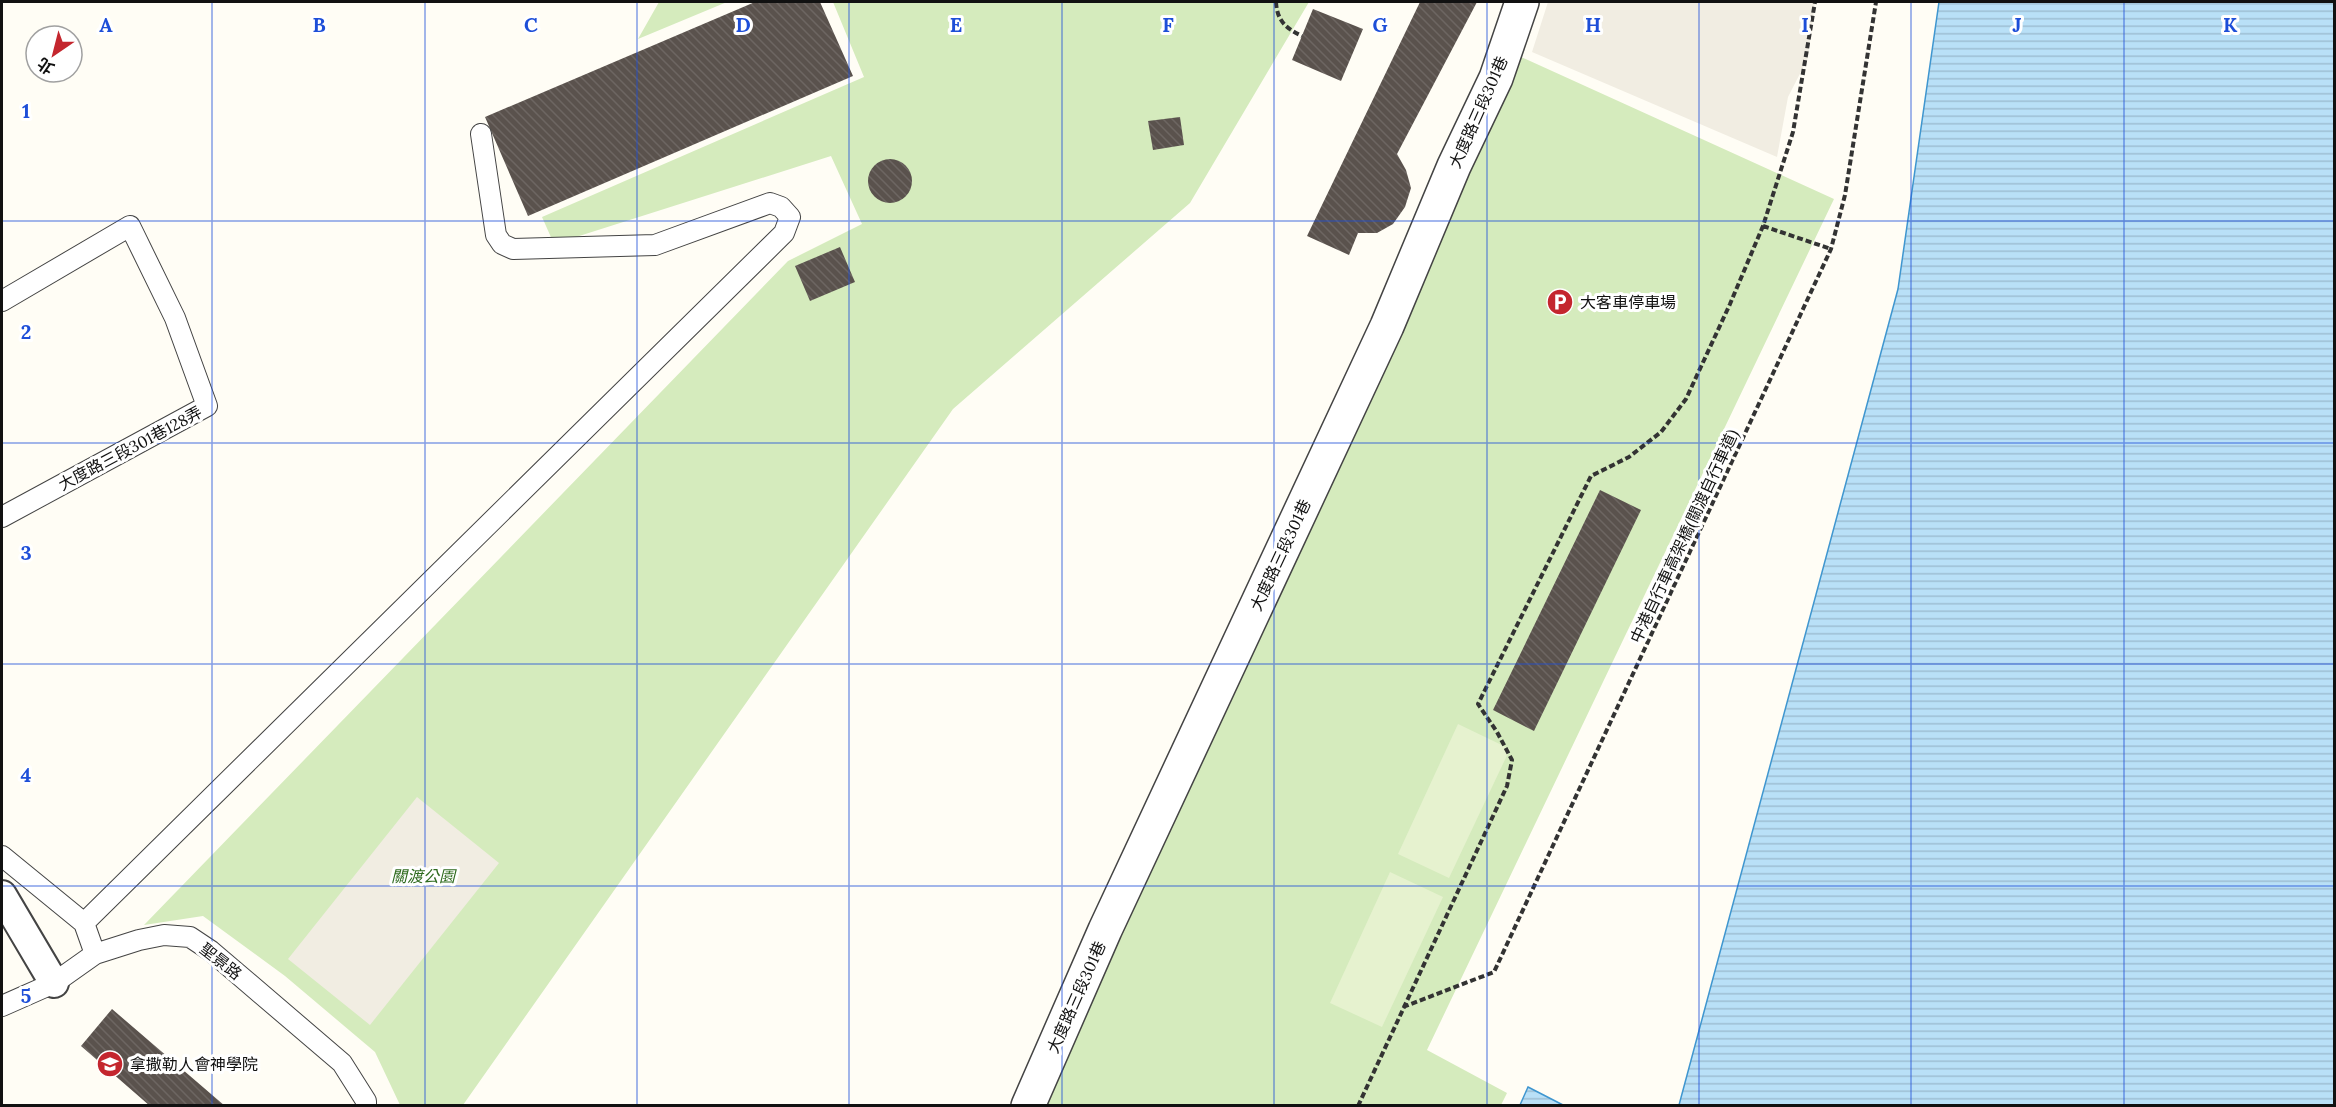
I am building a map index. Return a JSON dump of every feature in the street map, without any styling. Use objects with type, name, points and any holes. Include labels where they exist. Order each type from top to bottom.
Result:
[{"type":"street","name":"大度路三段301巷","points":[[1028,1106],[1105,930],[1387,326],[1454,166],[1496,78],[1522,2]]},
{"type":"street","points":[[2,895],[54,983]]},
{"type":"lane","points":[[84,923],[784,233],[789,218],[781,207],[771,202],[655,245],[513,249],[502,244],[496,235],[481,134]]},
{"type":"lane","name":"大度路三段301巷128弄","points":[[2,301],[130,226],[175,318],[207,406],[2,517]]},
{"type":"lane","points":[[2,856],[84,923],[95,954]]},
{"type":"lane","name":"聖景路","points":[[2,1006],[54,983],[95,954],[139,940],[164,936],[190,937],[211,951],[342,1063],[366,1101],[366,1106]]},
{"type":"path","points":[[1276,2],[1277,12],[1285,28],[1302,36]]},
{"type":"path","points":[[1358,1106],[1507,786],[1512,760],[1478,704],[1591,476],[1629,457],[1661,432],[1686,399],[1763,226],[1793,132],[1815,2]]},
{"type":"path","name":"中港自行車高架橋(關渡自行車道)","points":[[1403,1007],[1494,972],[1831,249],[1845,195],[1876,2]]},
{"type":"path","points":[[1763,226],[1831,249]]},
{"type":"green space","points":[[659,2],[727,2],[638,39]]},
{"type":"green space","name":"關渡公園","points":[[833,2],[1309,2],[1190,203],[953,409],[463,1105],[400,1105],[375,1052],[285,976],[203,916],[144,925],[788,261],[862,224],[831,156],[554,244],[542,217],[864,77]]},
{"type":"green space","points":[[1510,52],[1834,199],[1427,1050],[1507,1093],[1501,1105],[1041,1106]]},
{"type":"green space","points":[[1458,724],[1510,749],[1449,878],[1398,854]]},
{"type":"green space","points":[[1390,872],[1443,897],[1382,1027],[1330,1003]]},
{"type":"shaded area","points":[[1548,2],[1815,2],[1808,58],[1788,97],[1777,157],[1532,52]]},
{"type":"shaded area","points":[[417,797],[499,863],[370,1025],[288,959]]},
{"type":"water","points":[[1939,2],[2334,2],[2334,1105],[1679,1105],[1898,289]]},
{"type":"water","points":[[1528,1087],[1563,1105],[1520,1105]]},
{"type":"building","points":[[755,2],[820,2],[853,76],[528,216],[485,117]]},
{"type":"building","points":[[1420,2],[1477,2],[1397,154],[1406,170],[1411,188],[1405,207],[1393,224],[1377,233],[1358,233],[1349,255],[1307,236]]},
{"type":"building","points":[[1313,9],[1363,29],[1341,81],[1292,60]]},
{"type":"building","points":[[1180,117],[1184,145],[1153,150],[1148,121]]},
{"type":"building","points":[[890,159],[905,166],[912,181],[905,196],[890,203],[875,196],[868,181],[875,166]]},
{"type":"building","points":[[840,247],[855,282],[810,301],[795,266]]},
{"type":"building","points":[[1600,490],[1641,510],[1534,731],[1493,710]]},
{"type":"building","points":[[112,1009],[225,1106],[150,1106],[81,1046]]},
{"type":"place","name":"大客車停車場","points":[[1560,302]]},
{"type":"place","name":"拿撒勒人會神學院","points":[[110,1064]]}]
